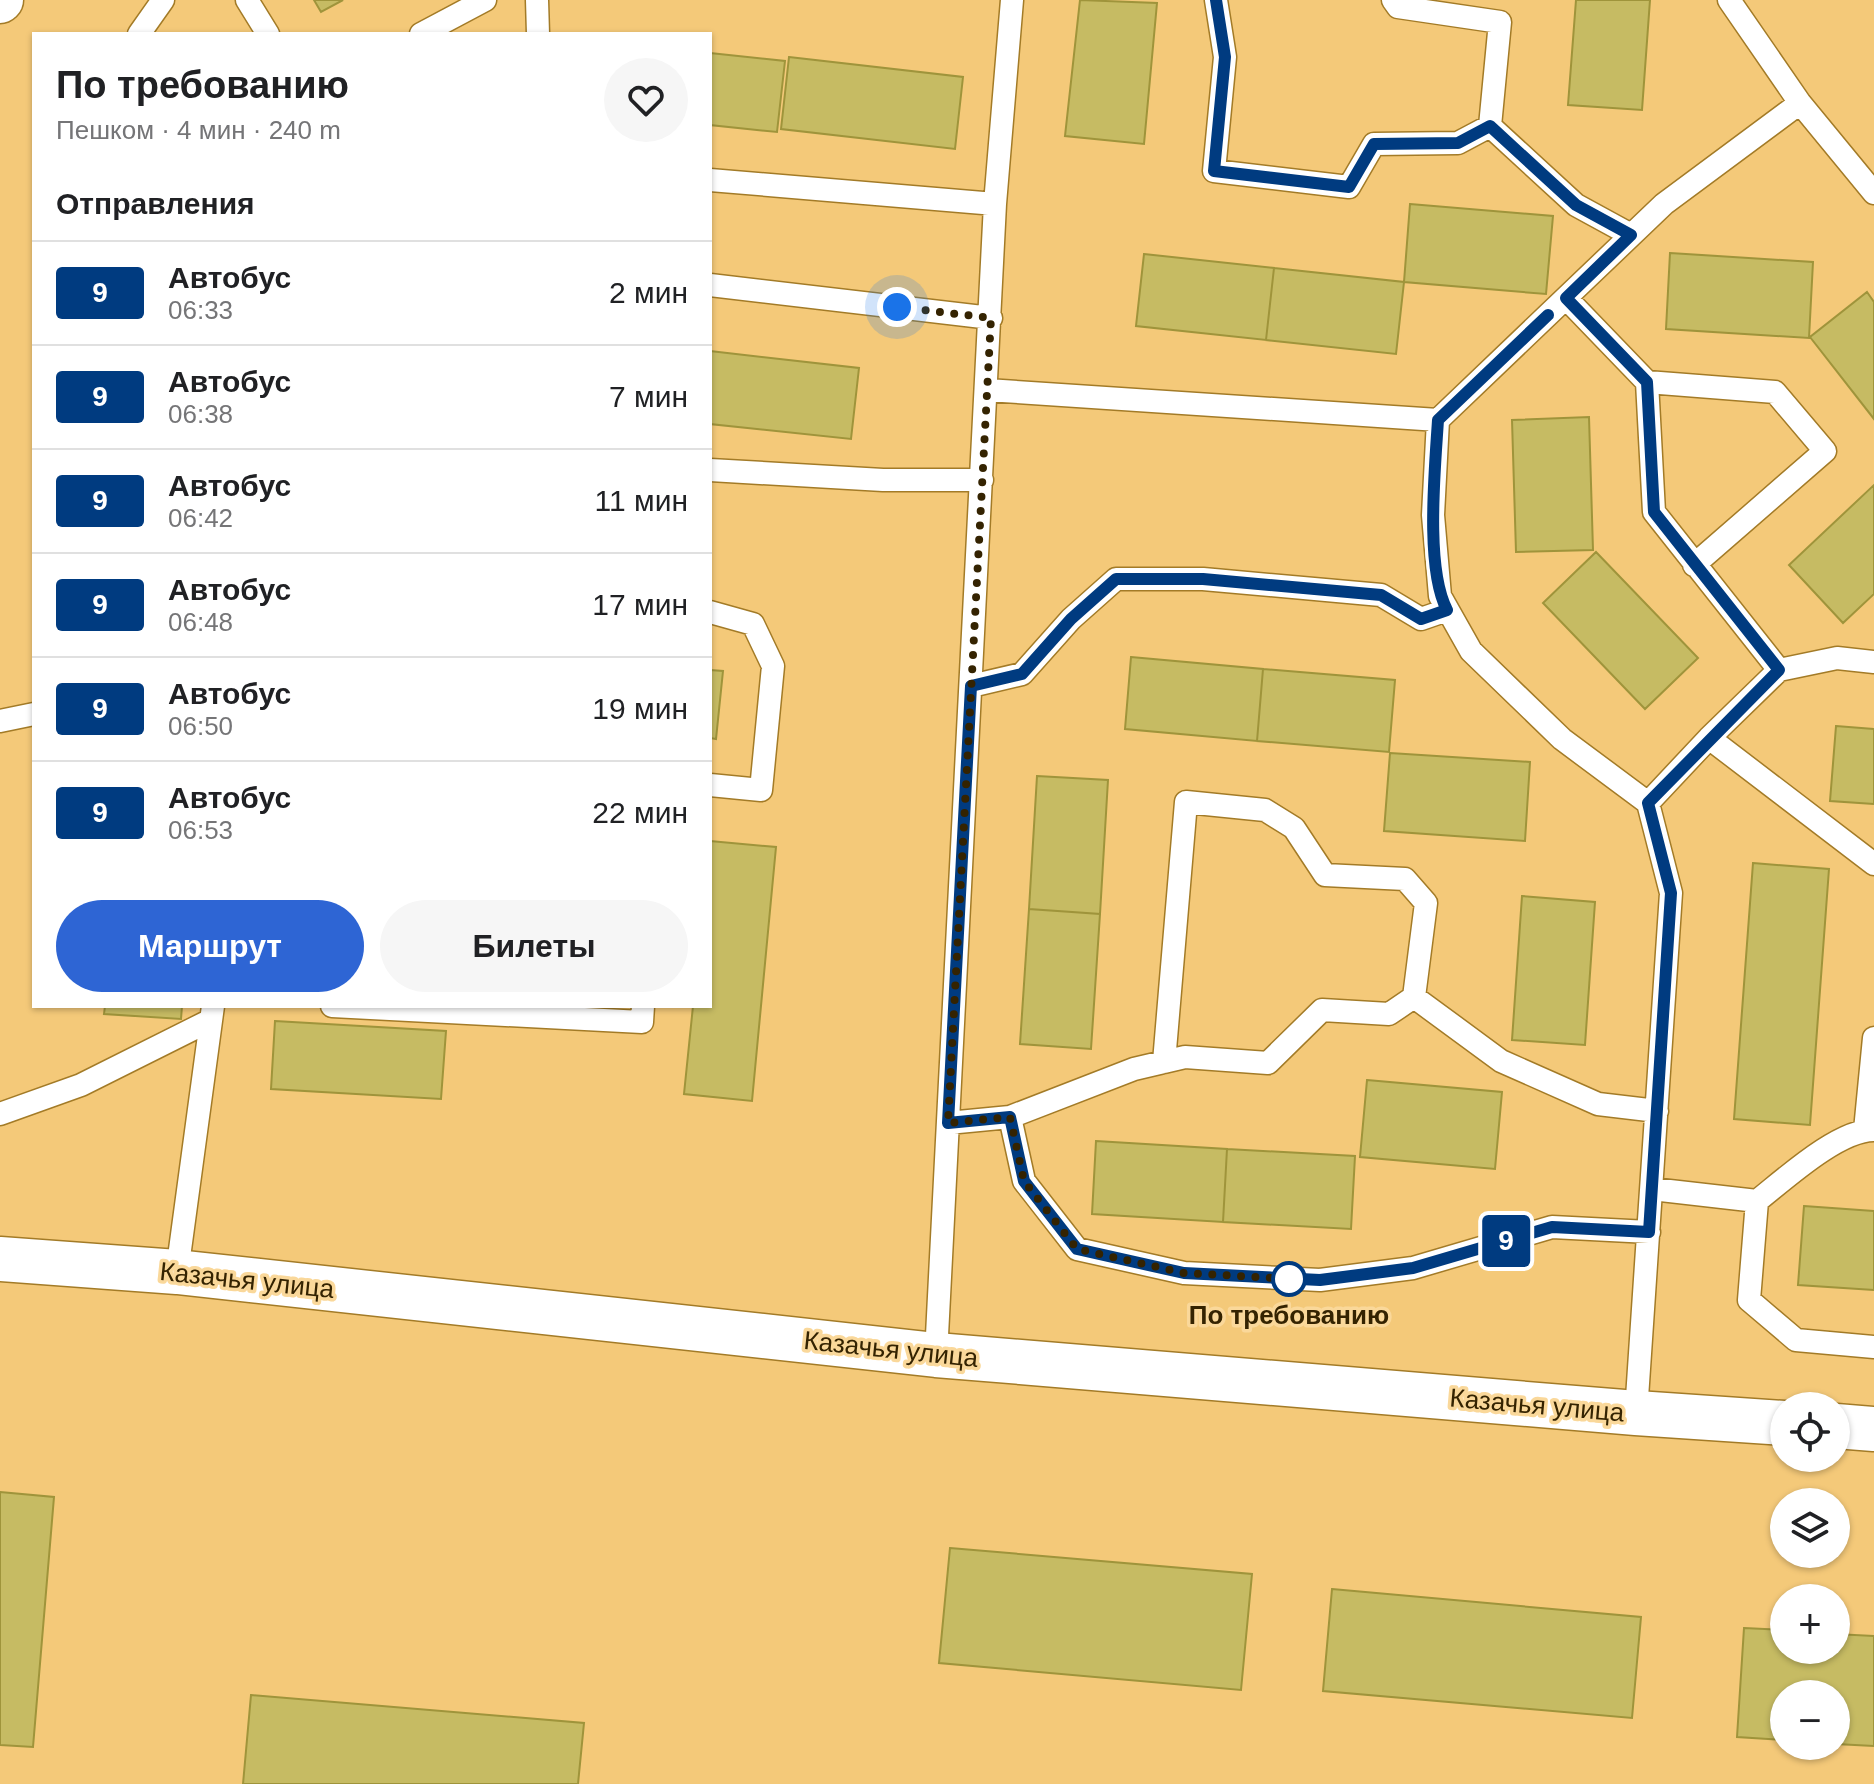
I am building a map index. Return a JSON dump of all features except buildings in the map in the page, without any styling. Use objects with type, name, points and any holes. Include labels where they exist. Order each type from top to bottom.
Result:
[{"type":"street","name":"Казачья улица","points":[[0,1259],[177,1272],[936,1355],[1770,1422]]},
{"type":"street","points":[[1850,1427],[1874,1429]]},
{"type":"lane","points":[[140,32],[163,0]]},
{"type":"lane","points":[[247,0],[267,32]]},
{"type":"lane","points":[[425,32],[485,0]]},
{"type":"lane","points":[[537,0],[538,32]]},
{"type":"lane","points":[[936,1355],[995,204],[1012,0]]},
{"type":"lane","points":[[1216,0],[1225,57],[1214,171],[1349,187],[1374,144],[1458,143],[1490,126]]},
{"type":"lane","points":[[1393,0],[1398,7],[1500,22],[1490,126]]},
{"type":"lane","points":[[1729,0],[1800,103],[1874,193]]},
{"type":"lane","points":[[1636,1413],[1671,893],[1648,803],[1562,739],[1471,651],[1440,596],[1433,515],[1438,420],[1664,204],[1800,103]]},
{"type":"lane","points":[[1490,126],[1576,205],[1631,235]]},
{"type":"lane","points":[[712,180],[995,204]]},
{"type":"lane","points":[[712,285],[991,318]]},
{"type":"lane","points":[[1566,298],[1647,382],[1654,512],[1779,670]]},
{"type":"lane","points":[[1647,382],[1775,392],[1825,451],[1694,565]]},
{"type":"lane","points":[[987,390],[1438,420]]},
{"type":"lane","points":[[712,470],[883,480],[982,480]]},
{"type":"lane","points":[[971,686],[1022,674],[1071,619],[1116,579],[1203,579],[1381,595],[1421,619],[1447,610]]},
{"type":"lane","points":[[712,613],[753,624],[773,666],[761,790],[712,785]]},
{"type":"lane","points":[[1648,803],[1779,670],[1837,658],[1874,662]]},
{"type":"lane","points":[[0,721],[32,714]]},
{"type":"lane","points":[[1709,738],[1874,864]]},
{"type":"lane","points":[[948,1123],[1010,1117],[1134,1069],[1164,1062],[1185,1057],[1268,1063],[1322,1010],[1389,1014],[1414,997],[1426,903],[1405,879],[1325,875],[1294,828],[1265,810],[1186,802],[1164,1062]]},
{"type":"lane","points":[[1414,997],[1501,1061],[1598,1104],[1657,1111]]},
{"type":"lane","points":[[371,1008],[642,1022],[643,1008]]},
{"type":"lane","points":[[0,1114],[81,1085],[212,1013]]},
{"type":"lane","points":[[177,1272],[212,1013]]},
{"type":"lane","points":[[1652,1189],[1757,1201],[1820,1152],[1869,1130],[1874,1038]]},
{"type":"lane","points":[[1010,1117],[1024,1181],[1077,1249],[1184,1273],[1320,1280],[1413,1268],[1552,1227],[1649,1232]]},
{"type":"lane","points":[[1757,1201],[1749,1300],[1796,1340],[1874,1347]]},
{"type":"bus line","name":"9","points":[[1216,0],[1225,57],[1214,171],[1349,187],[1374,144],[1458,143],[1490,126],[1576,205],[1631,235],[1566,298],[1647,382],[1654,512],[1779,670],[1648,803],[1671,893],[1649,1232],[1552,1227],[1413,1268],[1320,1280],[1184,1273],[1077,1249],[1024,1181],[1010,1117],[948,1123],[971,686],[1022,674],[1071,619],[1116,579],[1203,579],[1381,595],[1421,619],[1447,610],[1440,596],[1433,515],[1438,420],[1548,315]]},
{"type":"place","name":"По требованию","points":[[1289,1279]]},
{"type":"route","points":[[897,307],[991,318],[948,1123],[1010,1117],[1024,1181],[1077,1249],[1184,1273],[1293,1279],[1289,1279]]}]
